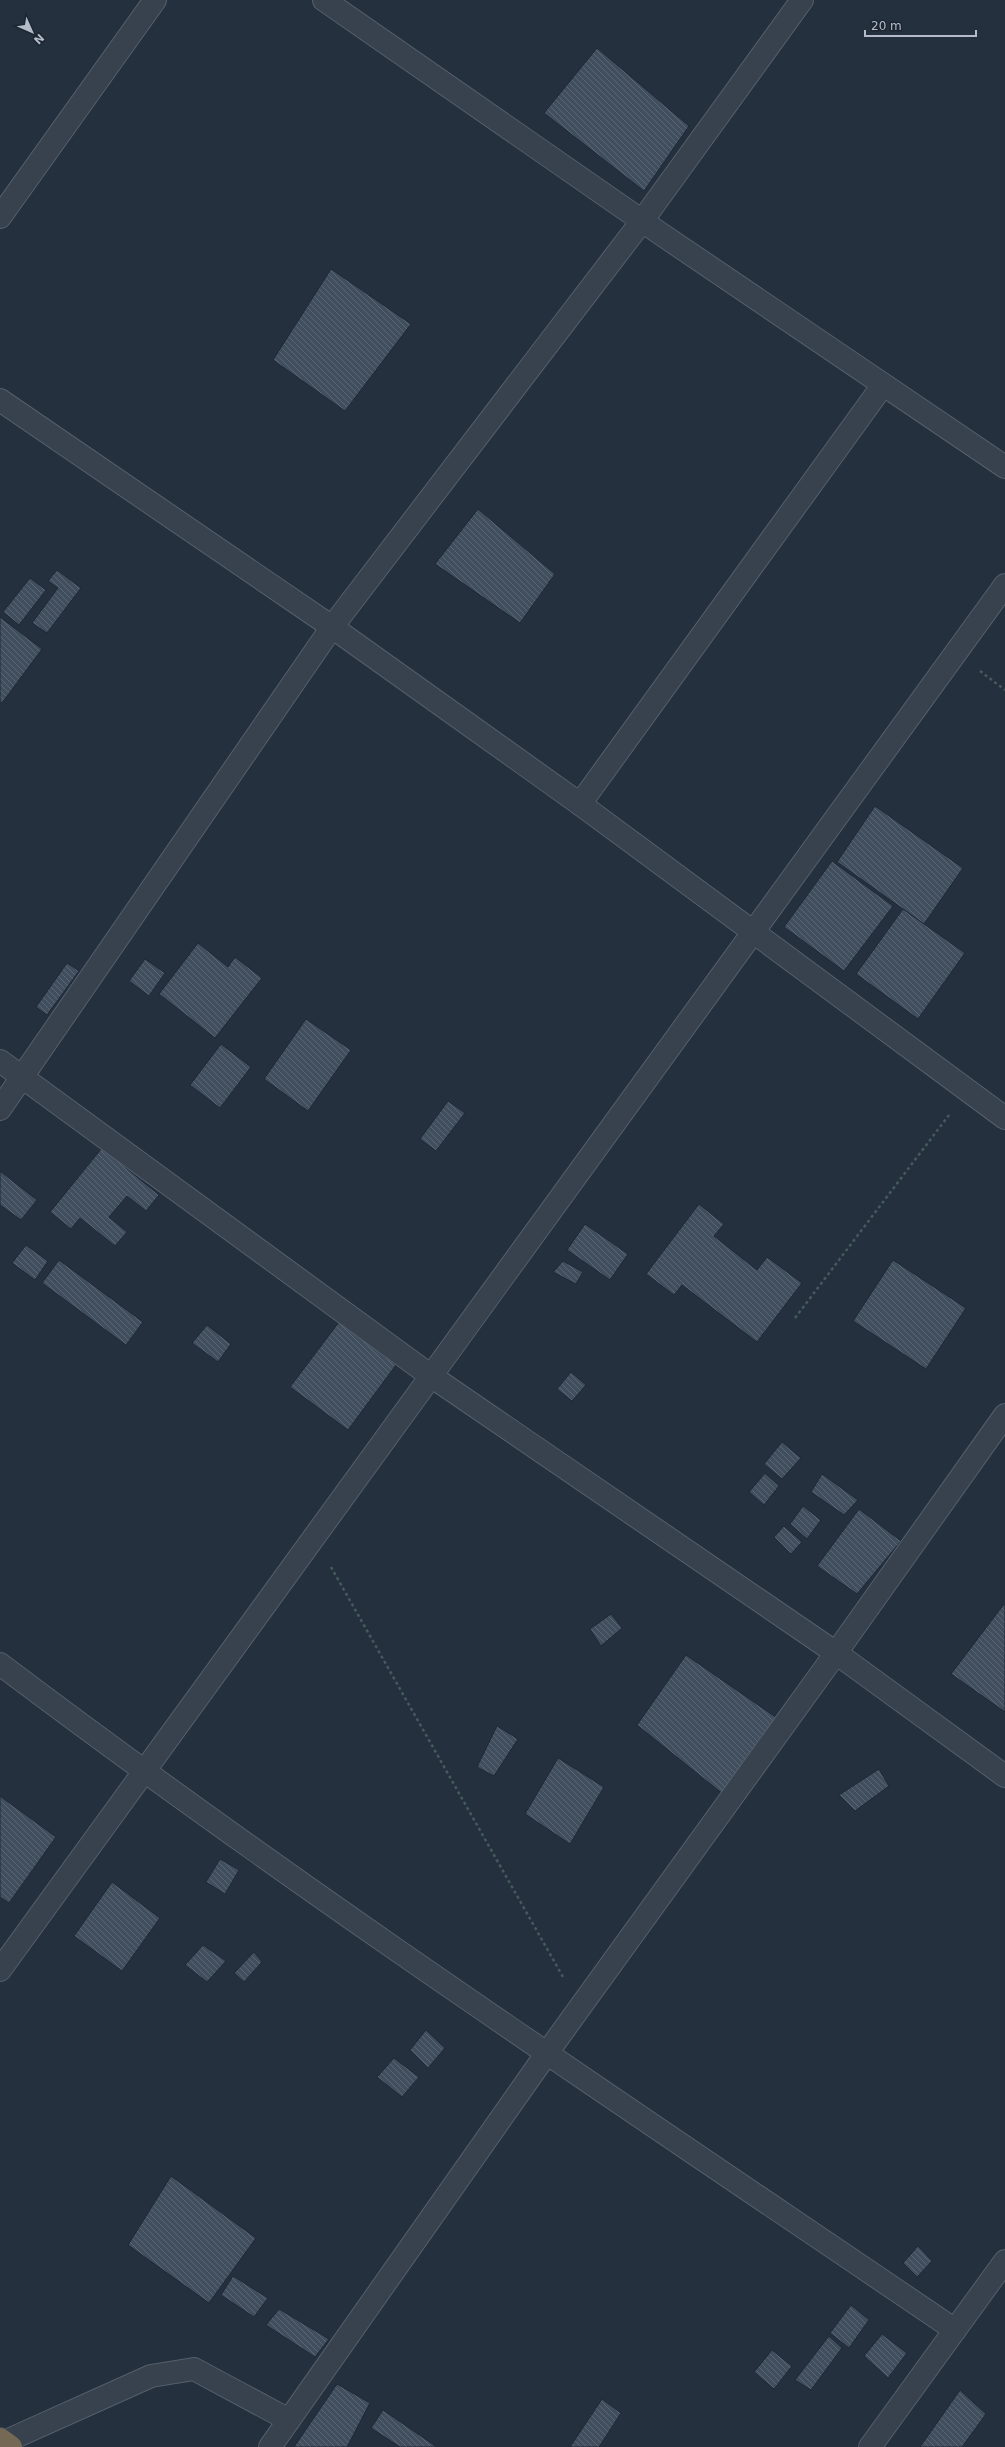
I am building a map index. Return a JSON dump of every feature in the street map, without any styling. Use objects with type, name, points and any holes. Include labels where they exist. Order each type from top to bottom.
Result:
[{"type":"street","points":[[0,217],[155,0]]},
{"type":"street","points":[[324,0],[642,221],[1005,467]]},
{"type":"street","points":[[0,1109],[332,627],[642,221],[802,0]]},
{"type":"street","points":[[580,804],[883,385]]},
{"type":"street","points":[[0,400],[332,627],[580,804],[752,933],[1005,1118]]},
{"type":"street","points":[[0,1970],[1005,585]]},
{"type":"street","points":[[0,1061],[22,1079],[431,1376],[836,1653],[1005,1776]]},
{"type":"street","points":[[270,2447],[547,2053],[836,1653],[1005,1415]]},
{"type":"street","points":[[0,1664],[144,1772],[547,2053],[955,2330]]},
{"type":"street","points":[[870,2447],[1005,2261]]},
{"type":"street","points":[[5,2443],[151,2376],[194,2369],[289,2420]]},
{"type":"path","points":[[795,1318],[968,1091]]},
{"type":"path","points":[[314,1537],[580,2007]]},
{"type":"building","points":[[597,48],[689,126],[644,191],[544,113]]},
{"type":"building","points":[[331,269],[411,324],[345,411],[273,360]]},
{"type":"building","points":[[478,509],[555,574],[520,623],[435,564]]},
{"type":"building","points":[[57,570],[81,588],[47,633],[32,623],[58,588],[48,581]]},
{"type":"building","points":[[30,578],[46,590],[19,625],[3,612]]},
{"type":"building","points":[[0,617],[42,649],[2,703],[0,702]]},
{"type":"building","points":[[875,806],[963,868],[924,924],[837,862]]},
{"type":"building","points":[[832,861],[893,906],[844,971],[784,927]]},
{"type":"building","points":[[903,909],[965,953],[918,1019],[856,974]]},
{"type":"building","points":[[198,943],[228,967],[235,957],[262,978],[215,1038],[159,994]]},
{"type":"building","points":[[145,959],[165,973],[149,996],[129,981]]},
{"type":"building","points":[[67,963],[79,971],[47,1015],[36,1007]]},
{"type":"building","points":[[306,1019],[351,1050],[308,1111],[264,1079]]},
{"type":"building","points":[[221,1044],[251,1067],[220,1108],[190,1085]]},
{"type":"building","points":[[448,1101],[465,1113],[436,1151],[420,1139]]},
{"type":"building","points":[[102,1148],[159,1195],[146,1211],[127,1196],[109,1217],[127,1232],[115,1246],[80,1218],[71,1229],[50,1212]]},
{"type":"building","points":[[0,1171],[37,1200],[21,1220],[0,1205]]},
{"type":"building","points":[[699,1204],[724,1224],[714,1236],[757,1270],[767,1257],[802,1283],[757,1342],[682,1285],[674,1295],[646,1274]]},
{"type":"building","points":[[585,1224],[628,1254],[610,1280],[567,1250]]},
{"type":"building","points":[[26,1245],[48,1261],[35,1280],[12,1263]]},
{"type":"building","points":[[59,1260],[143,1322],[126,1345],[42,1283]]},
{"type":"building","points":[[893,1260],[966,1308],[926,1369],[853,1321]]},
{"type":"building","points":[[563,1261],[583,1272],[576,1284],[553,1272]]},
{"type":"building","points":[[339,1322],[396,1365],[348,1430],[290,1387]]},
{"type":"building","points":[[207,1325],[231,1344],[218,1362],[192,1343]]},
{"type":"building","points":[[571,1372],[586,1385],[572,1401],[557,1389]]},
{"type":"building","points":[[782,1442],[801,1458],[782,1479],[764,1464]]},
{"type":"building","points":[[765,1473],[779,1486],[764,1505],[749,1492]]},
{"type":"building","points":[[822,1474],[858,1500],[844,1515],[811,1492]]},
{"type":"building","points":[[803,1506],[821,1520],[807,1539],[790,1524]]},
{"type":"building","points":[[859,1509],[901,1541],[857,1594],[817,1566]]},
{"type":"building","points":[[784,1526],[802,1542],[791,1554],[774,1537]]},
{"type":"building","points":[[1004,1604],[1005,1605],[1005,1712],[951,1674]]},
{"type":"building","points":[[611,1614],[622,1628],[601,1646],[590,1629]]},
{"type":"building","points":[[686,1655],[777,1718],[724,1795],[637,1725]]},
{"type":"building","points":[[497,1726],[518,1739],[494,1776],[477,1767]]},
{"type":"building","points":[[558,1758],[604,1787],[570,1844],[525,1814]]},
{"type":"building","points":[[879,1769],[889,1786],[855,1811],[839,1795]]},
{"type":"building","points":[[0,1796],[56,1837],[9,1903],[0,1897]]},
{"type":"building","points":[[220,1859],[239,1870],[225,1894],[206,1882]]},
{"type":"building","points":[[112,1882],[160,1918],[122,1971],[74,1936]]},
{"type":"building","points":[[203,1945],[226,1961],[207,1982],[185,1965]]},
{"type":"building","points":[[254,1952],[262,1962],[244,1982],[234,1973]]},
{"type":"building","points":[[426,2030],[445,2048],[428,2068],[410,2050]]},
{"type":"building","points":[[394,2058],[419,2077],[402,2097],[377,2077]]},
{"type":"building","points":[[171,2176],[256,2238],[209,2303],[128,2245]]},
{"type":"building","points":[[918,2246],[932,2261],[917,2277],[903,2263]]},
{"type":"building","points":[[233,2276],[268,2298],[254,2317],[221,2295]]},
{"type":"building","points":[[851,2305],[869,2320],[849,2348],[830,2333]]},
{"type":"building","points":[[279,2309],[329,2339],[315,2357],[266,2325]]},
{"type":"building","points":[[882,2334],[907,2353],[888,2378],[864,2356]]},
{"type":"building","points":[[829,2336],[842,2348],[811,2390],[795,2380]]},
{"type":"building","points":[[772,2350],[792,2366],[774,2389],[754,2372]]},
{"type":"building","points":[[337,2384],[370,2403],[347,2447],[294,2447]]},
{"type":"building","points":[[960,2390],[986,2414],[962,2447],[920,2447]]},
{"type":"building","points":[[602,2399],[621,2413],[599,2447],[570,2447]]},
{"type":"building","points":[[383,2410],[437,2447],[400,2447],[371,2428]]}]
